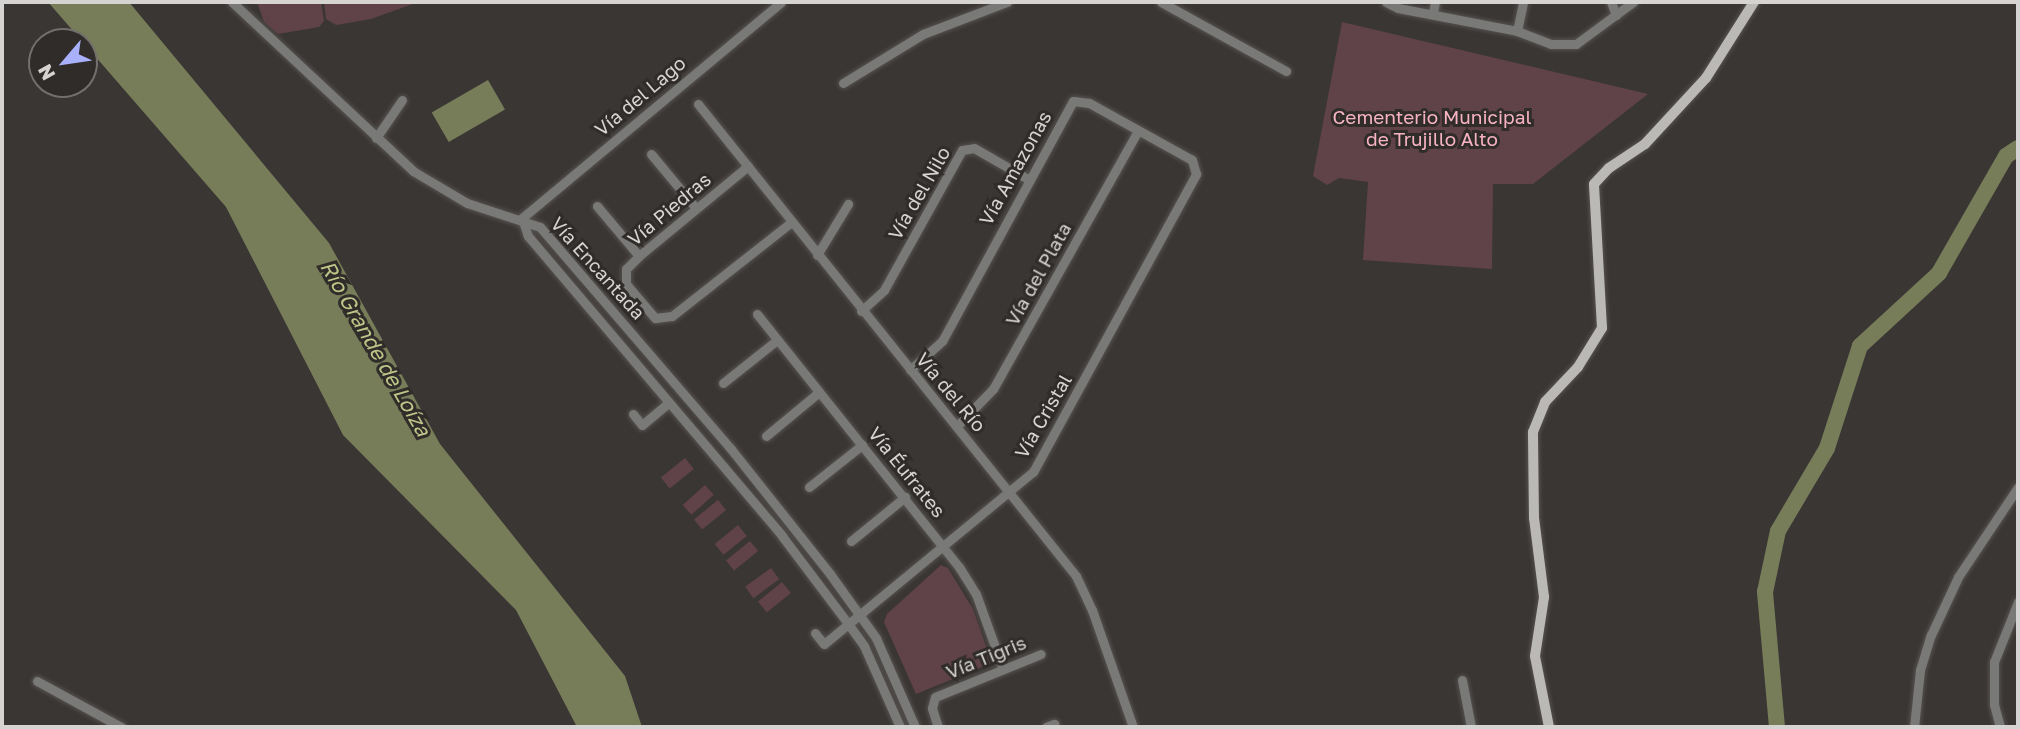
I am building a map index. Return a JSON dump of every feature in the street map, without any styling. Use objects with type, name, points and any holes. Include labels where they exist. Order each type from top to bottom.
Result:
[{"type":"main road","points":[[1549,727],[1535,656],[1544,597],[1534,518],[1533,432],[1545,402],[1578,367],[1602,328],[1594,184],[1609,168],[1645,144],[1706,78],[1754,2]]},
{"type":"street","points":[[232,2],[413,170],[467,203],[522,218]]},
{"type":"street","name":"Vía del Lago","points":[[522,218],[781,2]]},
{"type":"street","points":[[843,83],[923,34],[1007,2]]},
{"type":"street","points":[[1386,2],[1398,8],[1517,31],[1550,44],[1576,44],[1633,2]]},
{"type":"street","points":[[1433,13],[1435,2]]},
{"type":"street","points":[[1517,31],[1523,2]]},
{"type":"street","points":[[1611,2],[1616,15]]},
{"type":"street","points":[[1166,3],[1286,71]]},
{"type":"street","points":[[376,138],[402,100]]},
{"type":"street","name":"Vía Amazonas","points":[[910,370],[942,341],[1028,179],[1073,101],[1089,103],[1192,160],[1194,168]]},
{"type":"street","name":"Vía del Río","points":[[698,104],[790,223],[1011,492],[1076,576],[1092,610],[1133,727]]},
{"type":"street","name":"Vía del Plata","points":[[957,426],[993,389],[1138,131]]},
{"type":"street","name":"Vía del Nilo","points":[[862,311],[884,290],[962,150],[974,148],[1028,179]]},
{"type":"street","points":[[651,154],[696,208]]},
{"type":"street","name":"Vía Piedras","points":[[748,166],[639,256],[626,269],[626,284],[655,318],[672,316],[790,223]]},
{"type":"street","name":"Vía Cristal","points":[[815,633],[824,644],[1033,472],[1196,174],[1194,168]]},
{"type":"street","points":[[817,255],[848,204]]},
{"type":"street","points":[[597,206],[639,256]]},
{"type":"street","name":"Vía Encantada","points":[[522,218],[528,236],[782,536],[849,625],[864,646],[900,727]]},
{"type":"street","name":"Vía Encantada","points":[[522,218],[540,227],[628,326],[860,615],[876,638],[915,727]]},
{"type":"street","name":"Vía Éufrates","points":[[757,314],[943,545],[976,594],[1003,669]]},
{"type":"street","points":[[723,383],[777,340]]},
{"type":"street","points":[[766,436],[819,392]]},
{"type":"street","points":[[633,414],[642,425],[669,402]]},
{"type":"street","points":[[809,488],[862,445]]},
{"type":"street","points":[[1914,727],[1920,670],[1931,635],[1958,577],[2018,487]]},
{"type":"street","points":[[851,541],[905,497]]},
{"type":"street","points":[[2000,727],[1994,705],[1994,662],[2018,602]]},
{"type":"street","name":"Vía Tigris","points":[[938,727],[932,708],[935,697],[1041,654]]},
{"type":"street","points":[[1462,680],[1471,727]]},
{"type":"street","points":[[37,681],[121,727]]},
{"type":"green space","points":[[257,2],[321,2],[324,21],[319,27],[278,34],[264,22]]},
{"type":"green space","points":[[324,2],[418,2],[371,19],[336,25],[326,19]]},
{"type":"green space","name":"Cementerio Municipal de Trujillo Alto","points":[[1342,22],[1648,94],[1533,184],[1493,184],[1492,269],[1363,260],[1368,182],[1339,178],[1327,185],[1313,176]]},
{"type":"green space","points":[[685,458],[694,469],[670,488],[661,478]]},
{"type":"green space","points":[[705,485],[714,495],[691,515],[683,505]]},
{"type":"green space","points":[[718,500],[726,510],[702,530],[694,520]]},
{"type":"green space","points":[[738,525],[747,536],[723,555],[715,544]]},
{"type":"green space","points":[[750,541],[758,551],[734,571],[726,561]]},
{"type":"green space","points":[[941,565],[948,568],[973,609],[992,663],[916,694],[884,622],[887,614]]},
{"type":"green space","points":[[771,568],[779,579],[753,598],[745,587]]},
{"type":"green space","points":[[782,582],[791,593],[767,612],[758,602]]},
{"type":"water","points":[[48,2],[129,2],[329,243],[440,444],[625,676],[642,727],[577,727],[516,610],[343,435],[226,207],[98,60],[98,28],[71,28]]},
{"type":"water","points":[[488,80],[505,109],[449,142],[432,112]]},
{"type":"waterway","name":"Río Grande de Loíza","points":[[1777,727],[1765,592],[1778,531],[1827,448],[1860,346],[1939,273],[2006,156],[2018,148]]}]
